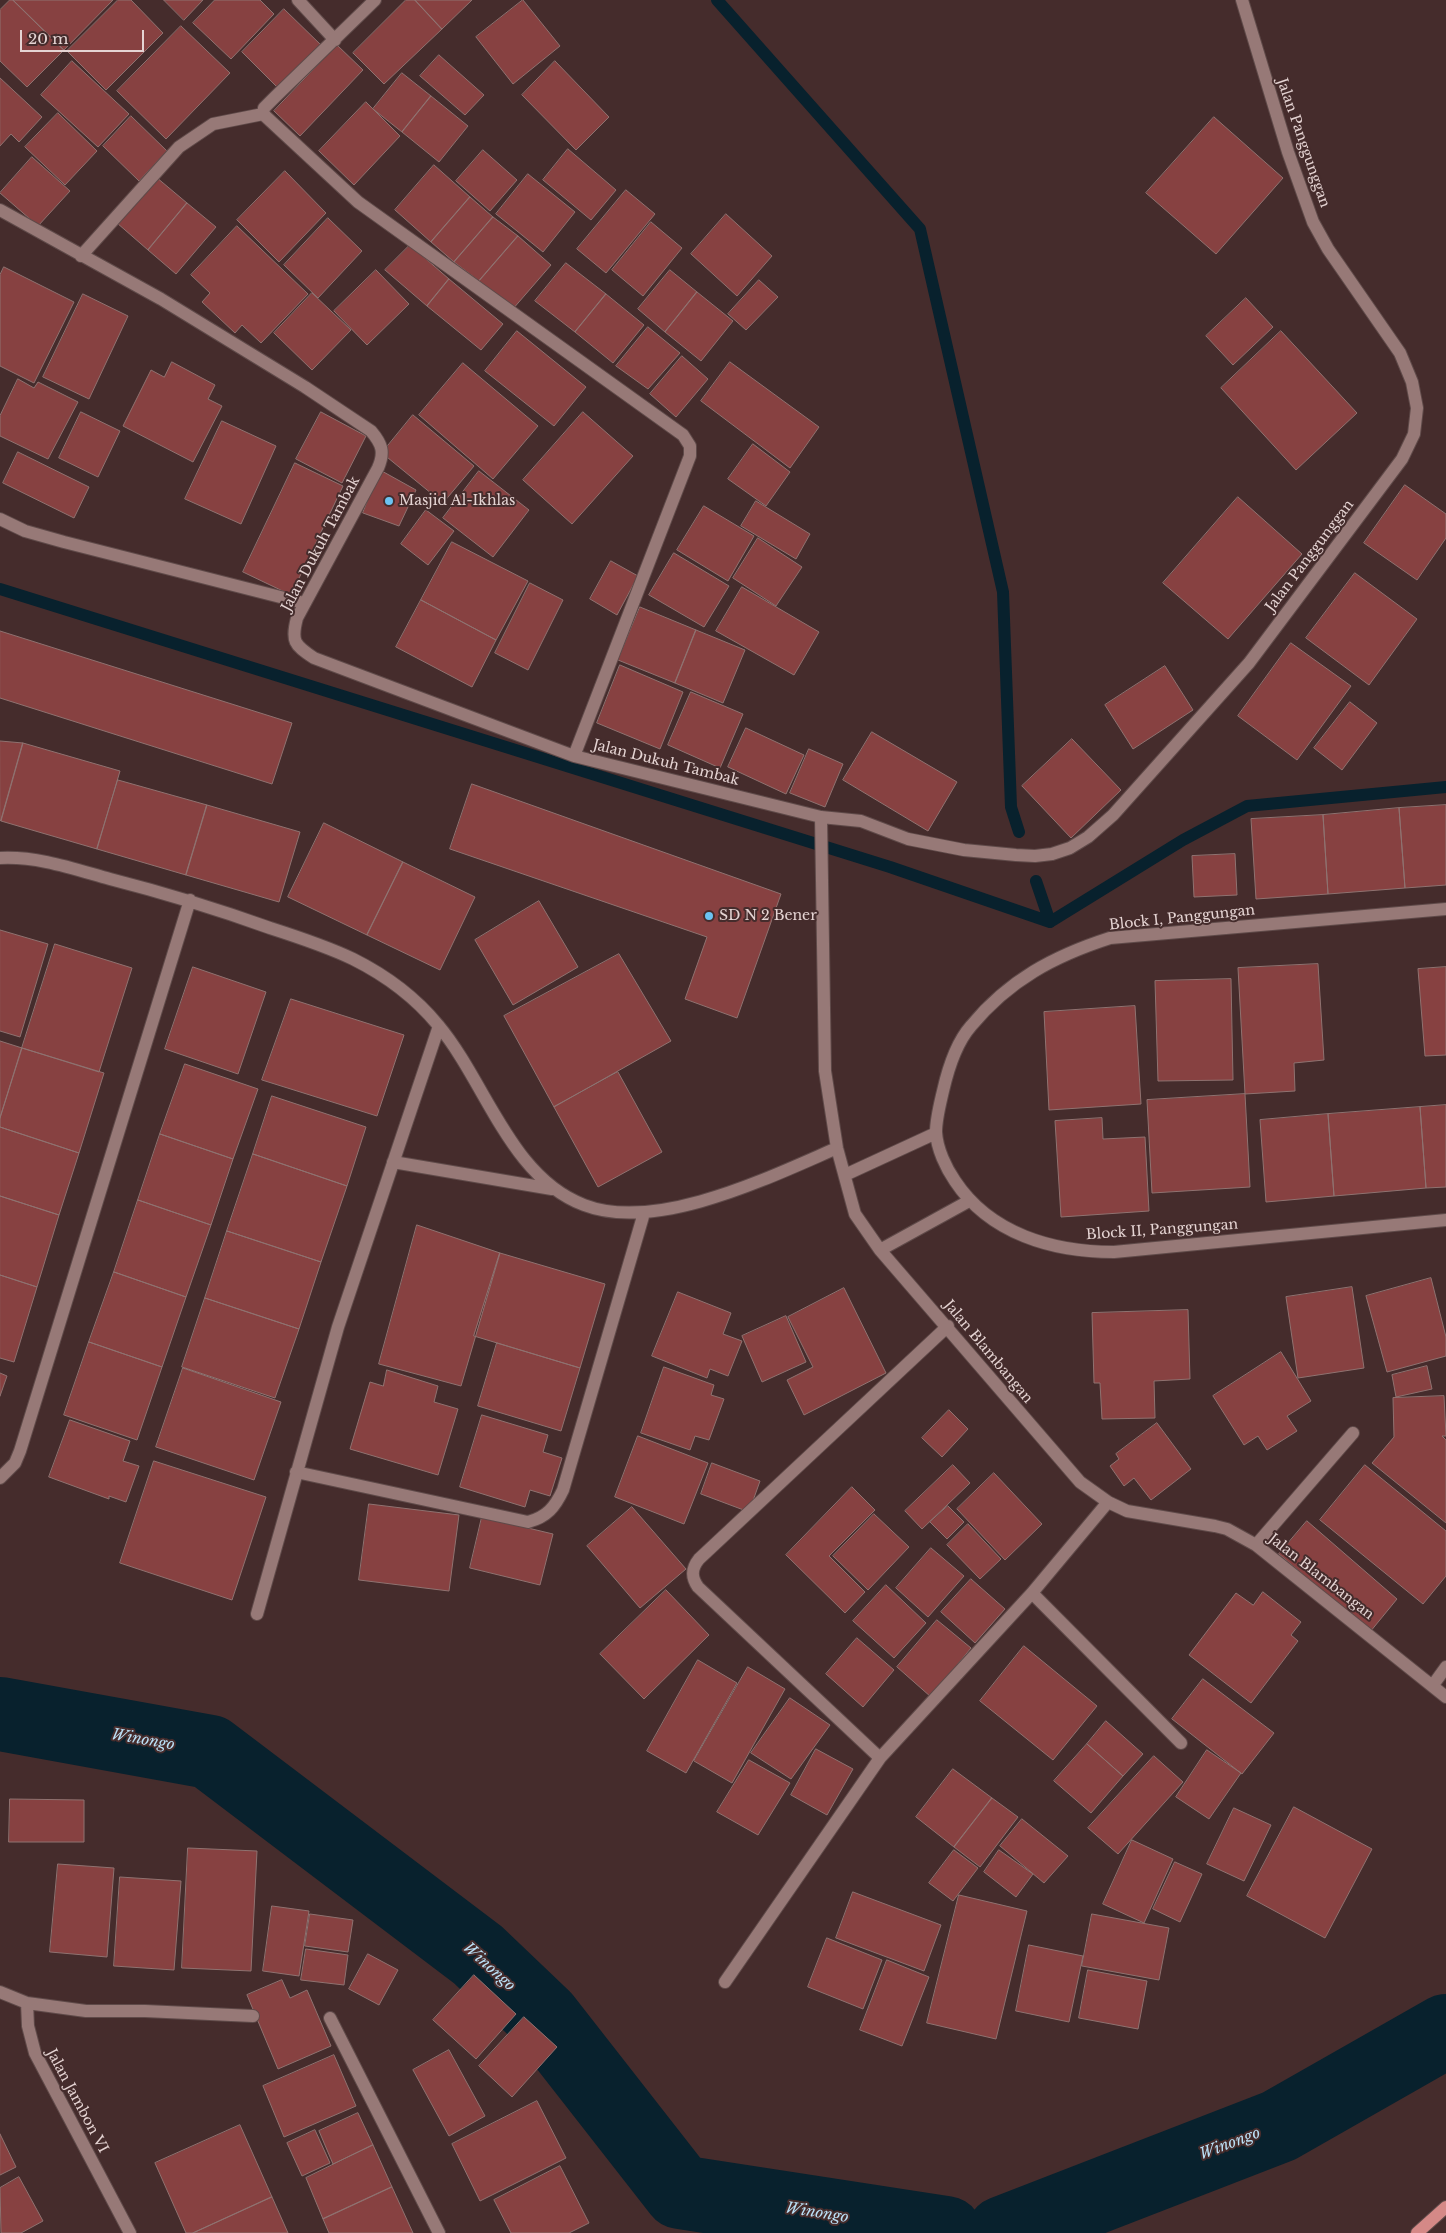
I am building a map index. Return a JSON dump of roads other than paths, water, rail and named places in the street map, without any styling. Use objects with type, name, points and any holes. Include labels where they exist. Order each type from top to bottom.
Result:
[{"type":"main road","points":[[1417,2233],[1446,2207]]},
{"type":"street","points":[[298,0],[335,40]]},
{"type":"street","points":[[263,114],[264,108],[375,0]]},
{"type":"street","name":"Jalan Panggunggan","points":[[821,817],[861,821],[908,838],[964,850],[1016,855],[1035,856],[1052,854],[1070,848],[1088,838],[1113,815],[1249,663],[1402,459],[1414,434],[1417,408],[1412,382],[1400,353],[1328,249],[1314,222],[1288,152],[1242,0]]},
{"type":"street","points":[[81,256],[186,142],[213,124],[263,114]]},
{"type":"street","points":[[263,114],[358,202],[683,435],[690,446],[690,456],[574,756]]},
{"type":"street","name":"Jalan Dukuh Tambak","points":[[0,210],[161,299],[305,386],[365,427],[379,441],[383,457],[304,603],[293,635],[296,644],[314,658],[574,756],[821,817]]},
{"type":"street","points":[[0,519],[25,530],[64,542],[304,603]]},
{"type":"street","name":"Jalan Blambangan","points":[[821,817],[825,1071],[837,1148],[855,1214],[880,1250],[948,1326],[1080,1482],[1108,1502],[1147,1516],[1227,1529],[1256,1545],[1446,1696]]},
{"type":"street","points":[[0,858],[38,860],[190,900],[322,946],[384,977],[410,996],[439,1026],[485,1096],[513,1144],[532,1170],[552,1189],[584,1206],[613,1212],[644,1213],[694,1204],[837,1148]]},
{"type":"street","points":[[0,1478],[15,1464],[20,1451],[190,900]]},
{"type":"street","name":"Block I, Panggungan","points":[[936,1133],[946,1075],[970,1027],[1002,994],[1033,971],[1070,951],[1110,938],[1446,909]]},
{"type":"street","points":[[256,1614],[338,1327],[439,1026]]},
{"type":"street","points":[[845,1175],[936,1133]]},
{"type":"street","name":"Block II, Panggungan","points":[[936,1133],[948,1172],[969,1201],[997,1223],[1024,1236],[1052,1246],[1082,1252],[1114,1252],[1446,1220]]},
{"type":"street","points":[[393,1162],[552,1189]]},
{"type":"street","points":[[880,1250],[969,1201]]},
{"type":"street","points":[[296,1472],[528,1522],[539,1520],[557,1503],[563,1490],[644,1213]]},
{"type":"street","points":[[880,1758],[698,1587],[692,1571],[699,1559],[948,1326]]},
{"type":"street","points":[[1256,1545],[1353,1433]]},
{"type":"street","points":[[725,1982],[880,1758],[1032,1593],[1108,1502]]},
{"type":"street","points":[[1032,1593],[1181,1743]]},
{"type":"street","points":[[1433,1686],[1446,1668]]},
{"type":"street","points":[[0,1992],[27,2003],[86,2011],[145,2011],[253,2016]]},
{"type":"street","name":"Jalan Jambon VI","points":[[27,2003],[28,2026],[35,2053],[130,2233]]},
{"type":"street","points":[[330,2018],[439,2233]]},
{"type":"waterway","points":[[717,0],[920,229],[1003,592],[1011,807],[1019,832]]},
{"type":"waterway","points":[[0,589],[890,867],[1050,922]]},
{"type":"waterway","points":[[1050,922],[1183,840],[1247,806],[1446,787]]},
{"type":"waterway","points":[[1036,881],[1050,922]]},
{"type":"waterway","name":"Winongo","points":[[0,1714],[210,1752],[478,1955],[544,2018],[680,2192],[946,2233]]},
{"type":"waterway","name":"Winongo","points":[[1003,2233],[1279,2126],[1446,2031]]},
{"type":"place","name":"Masjid Al-Ikhlas","points":[[389,501]]},
{"type":"place","name":"SD N 2 Bener","points":[[709,916]]}]
